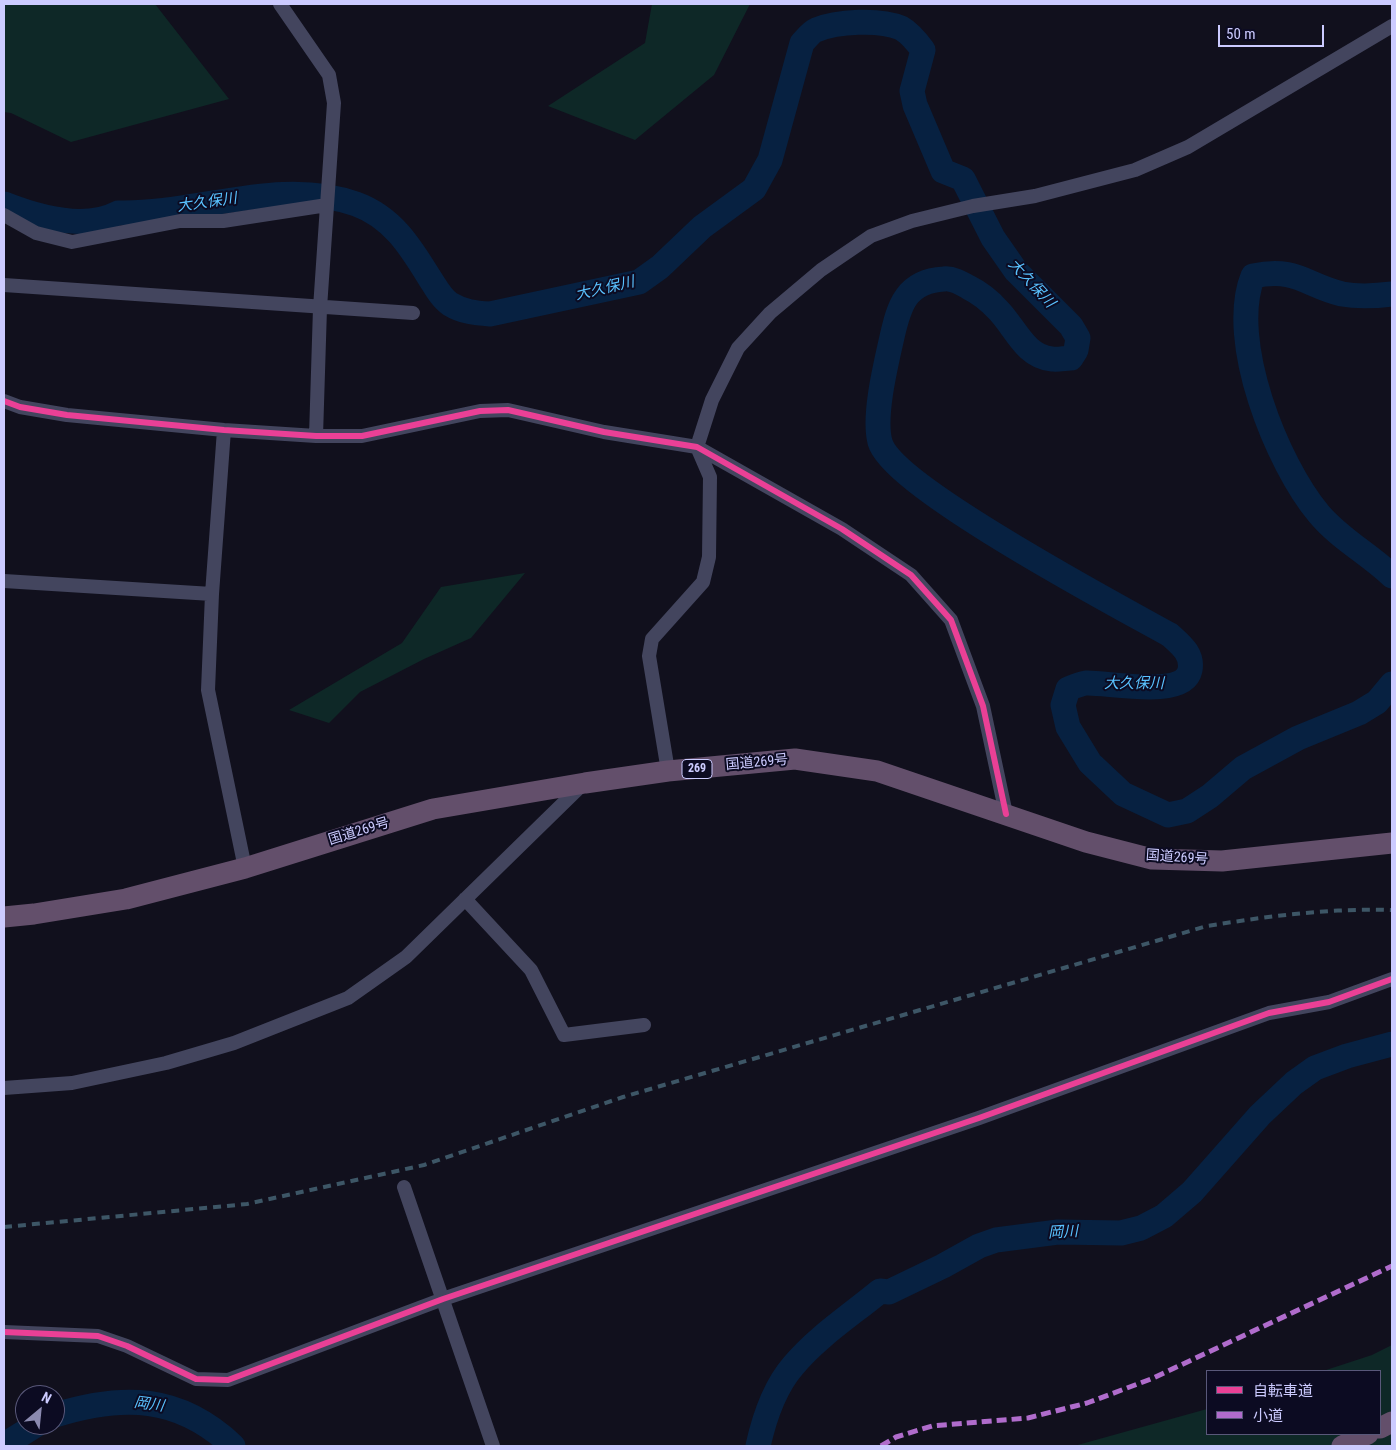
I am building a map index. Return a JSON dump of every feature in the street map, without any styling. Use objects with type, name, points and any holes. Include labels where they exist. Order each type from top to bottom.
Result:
[{"type":"highway","name":"国道269号","points":[[4,917],[126,899],[245,868],[433,809],[668,771],[795,760],[877,771],[1086,842],[1152,859],[1222,861],[1392,843]]},
{"type":"highway","points":[[1342,1446],[1366,1435]]},
{"type":"street","points":[[280,4],[329,74],[334,103],[320,308],[316,436]]},
{"type":"street","points":[[668,771],[649,656],[652,639],[703,582],[709,557],[710,477],[697,447],[712,400],[738,348],[770,313],[821,270],[871,236],[912,221],[973,206],[1035,196],[1135,170],[1188,147],[1392,26]]},
{"type":"street","points":[[4,215],[36,233],[72,242],[180,221],[223,221],[327,205]]},
{"type":"street","points":[[4,285],[414,313]]},
{"type":"street","points":[[4,401],[20,407],[67,415],[224,430],[316,436],[362,436],[480,411],[508,410],[604,432],[697,447],[835,524],[911,575],[951,620],[983,706],[1006,814]]},
{"type":"street","points":[[224,430],[212,594],[208,690],[245,868]]},
{"type":"street","points":[[4,581],[212,594]]},
{"type":"street","points":[[4,1088],[72,1083],[166,1064],[234,1043],[348,998],[406,956],[585,783]]},
{"type":"street","points":[[465,899],[531,970],[564,1035],[644,1025]]},
{"type":"street","points":[[4,1332],[98,1336],[127,1346],[196,1380],[228,1380],[443,1300],[969,1121],[1269,1013],[1329,1002],[1392,979]]},
{"type":"street","points":[[404,1187],[493,1446]]},
{"type":"green space","points":[[4,4],[155,4],[229,99],[71,142],[11,113],[4,112]]},
{"type":"green space","points":[[652,4],[750,4],[714,75],[635,140],[548,106],[645,43]]},
{"type":"green space","points":[[525,573],[471,638],[424,659],[360,692],[329,723],[289,710],[402,643],[441,587]]},
{"type":"green space","points":[[1392,1345],[1392,1446],[1074,1446],[1206,1409],[1206,1435],[1381,1435],[1381,1370],[1326,1370],[1372,1355]]},
{"type":"waterway","name":"大久保川","points":[[4,204],[61,220],[90,221],[118,213],[178,209],[237,199],[297,194],[327,197],[356,204],[369,210],[390,225],[415,254],[438,292],[450,304],[475,313],[490,314],[639,282],[660,267],[702,227],[754,189],[770,160],[802,43],[810,34],[825,27],[859,22],[882,23],[901,28],[923,50],[912,91],[915,105],[943,171],[963,179],[993,238],[1016,271],[1071,326],[1078,338],[1076,350],[1071,358],[1054,359],[1043,357],[1028,347],[998,310],[976,292],[950,279],[931,281],[921,285],[906,297],[895,326],[879,404],[878,431],[880,442],[894,462],[924,487],[964,515],[1011,545],[1170,635],[1185,650],[1190,659],[1190,670],[1185,679],[1174,684],[1160,687],[1144,687],[1086,683],[1068,689],[1063,705],[1068,727],[1090,763],[1123,794],[1168,815],[1187,811],[1210,796],[1243,768],[1298,738],[1359,713],[1377,702],[1392,684]]},
{"type":"waterway","name":"大久保川","points":[[1392,294],[1348,295],[1329,290],[1291,275],[1268,274],[1253,276],[1247,303],[1246,333],[1251,366],[1260,400],[1287,465],[1303,492],[1327,523],[1392,576]]},
{"type":"waterway","name":"岡川","points":[[758,1446],[763,1425],[775,1394],[793,1366],[823,1336],[880,1291],[889,1292],[979,1246],[996,1240],[1058,1232],[1121,1233],[1141,1228],[1164,1216],[1192,1192],[1260,1115],[1294,1083],[1315,1068],[1347,1056],[1392,1044]]},
{"type":"waterway","name":"岡川","points":[[65,1412],[104,1404],[127,1402],[171,1408],[213,1429],[233,1446]]},
{"type":"waterway","name":"岡川","points":[[4,1445],[20,1435]]},
{"type":"railway","points":[[4,1227],[247,1204],[424,1165],[623,1097],[1207,926],[1253,919],[1346,910],[1392,910]]},
{"type":"marked path","points":[[881,1446],[896,1437],[932,1426],[1028,1418],[1087,1403],[1151,1379],[1392,1266]]},
{"type":"cycle path","points":[[4,401],[20,407],[67,415],[224,430],[316,436],[362,436],[480,411],[508,410],[604,432],[697,447],[842,529],[911,575],[951,620],[983,706],[1006,814]]},
{"type":"cycle path","points":[[4,1332],[98,1336],[127,1346],[196,1379],[228,1380],[443,1299],[979,1118],[1269,1013],[1329,1002],[1392,979]]}]
